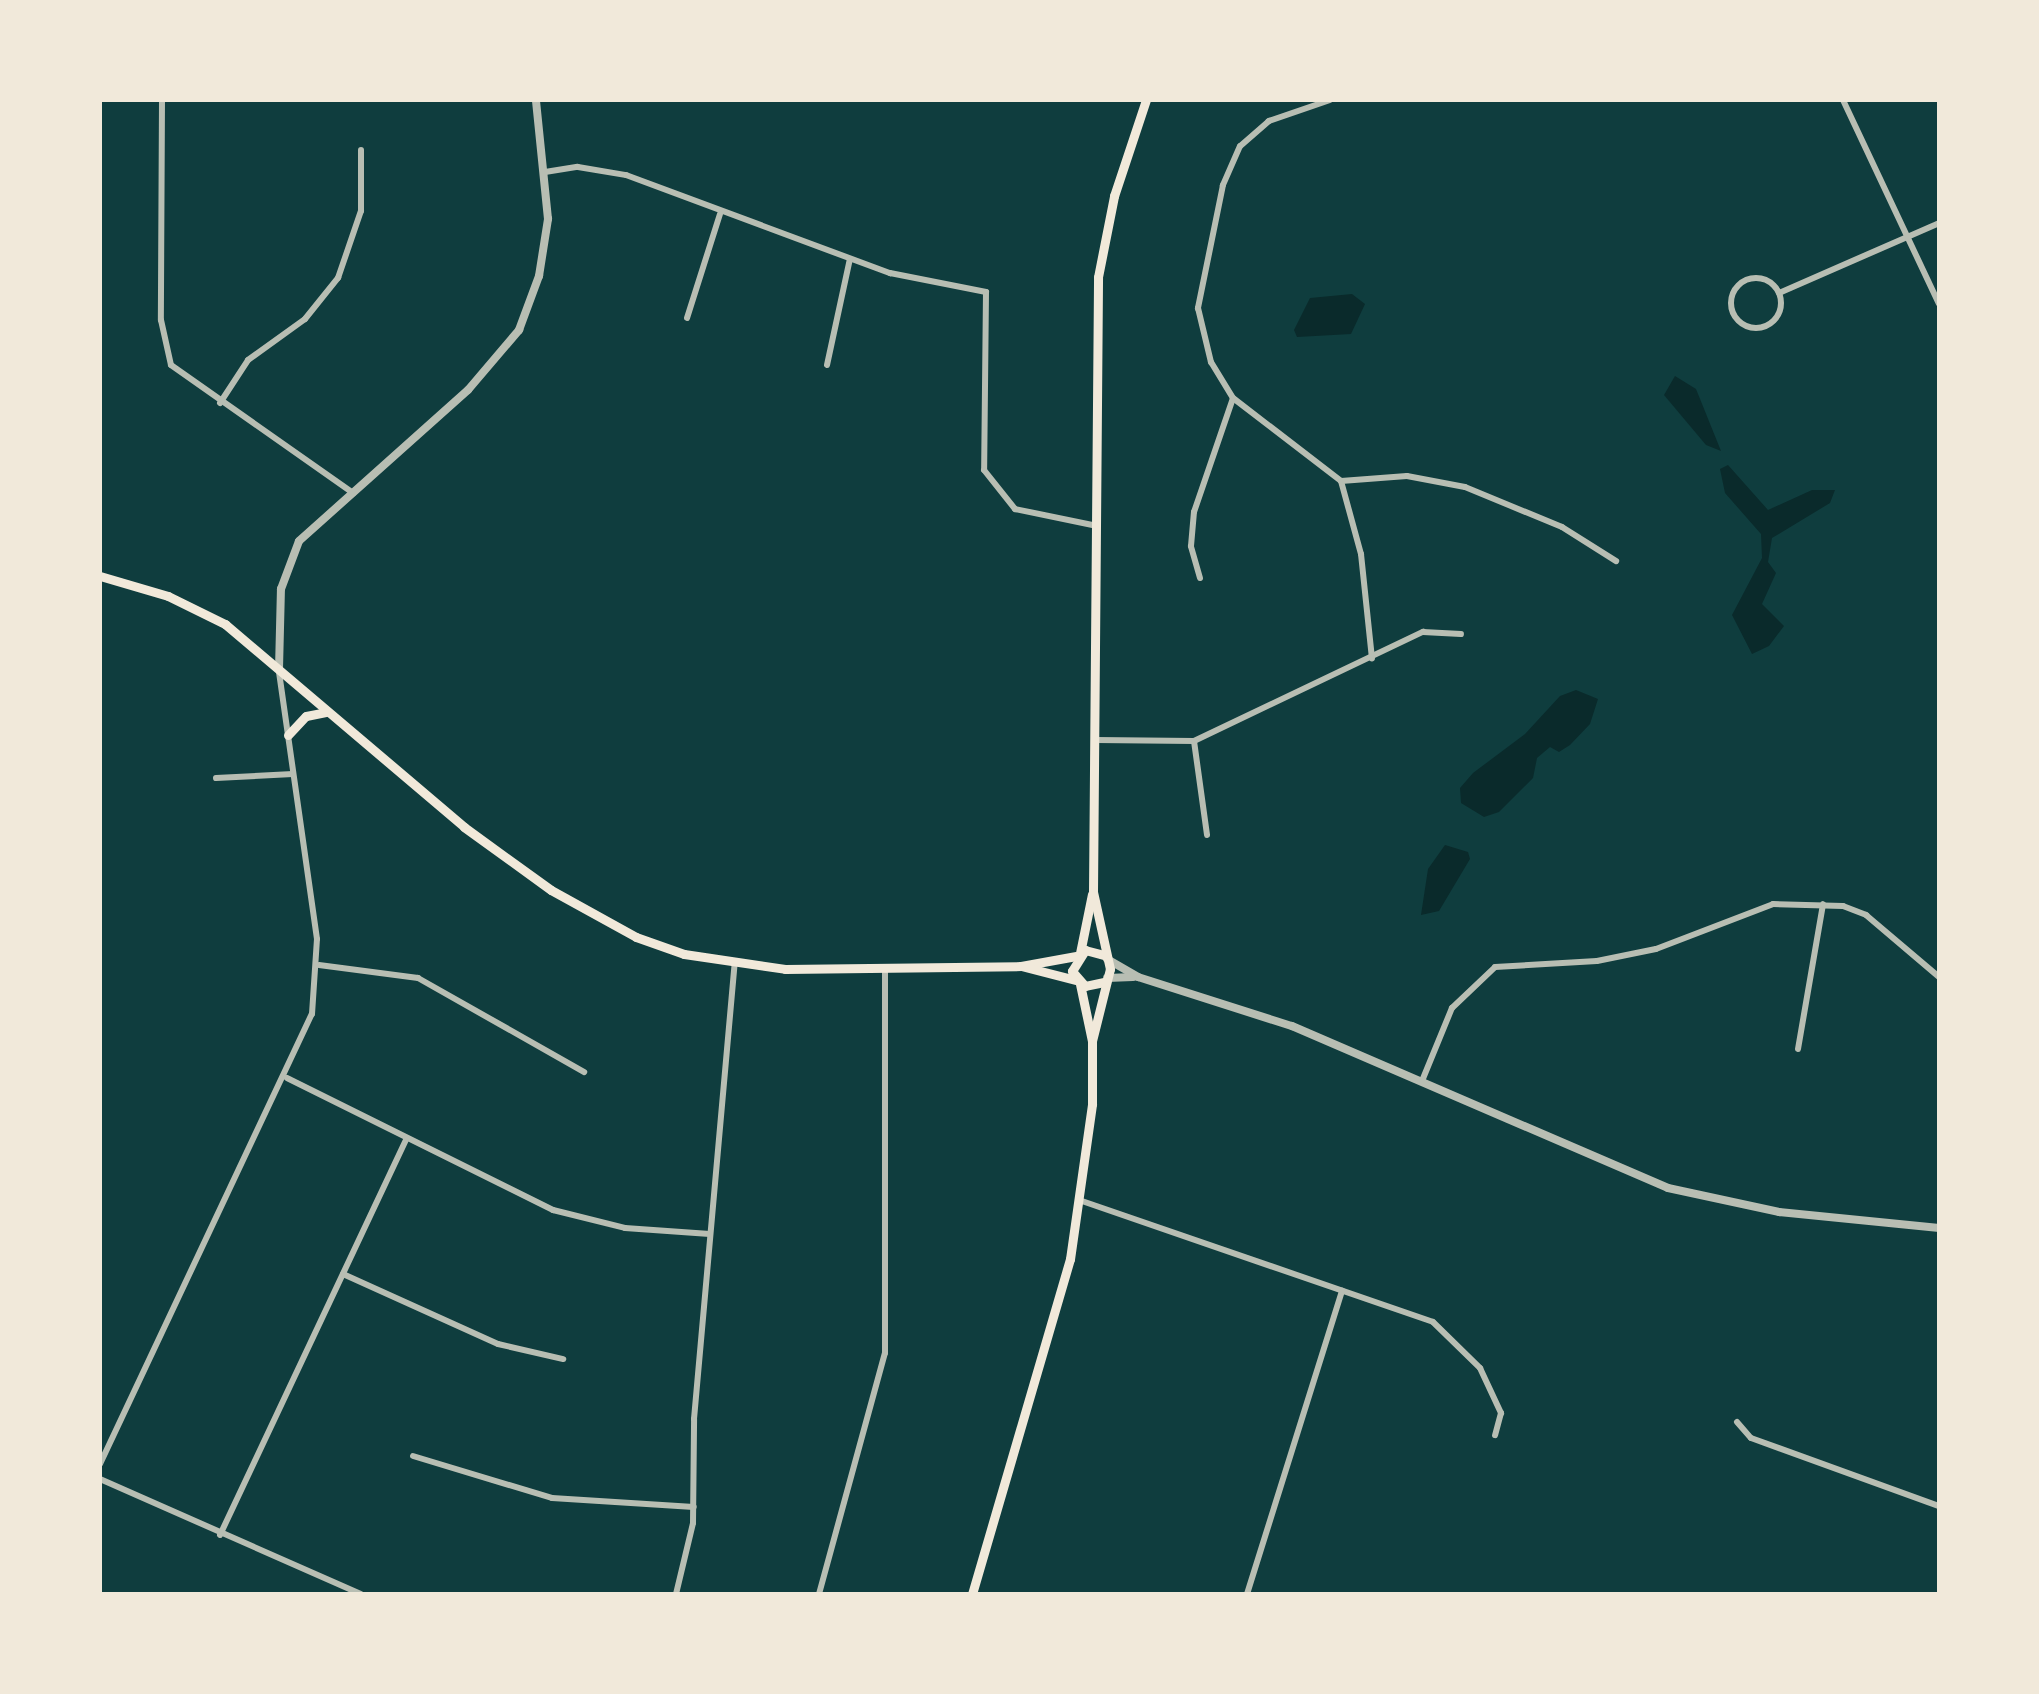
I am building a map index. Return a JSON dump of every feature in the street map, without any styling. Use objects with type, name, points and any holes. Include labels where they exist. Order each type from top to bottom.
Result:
[{"type":"main road","points":[[1092,1041],[1078,982],[1078,955],[1093,892],[1098,277],[1114,196],[1146,100]]},
{"type":"main road","points":[[100,576],[194,606],[279,670],[464,827],[576,906],[665,948],[734,964],[886,970],[1020,966],[1078,955],[1106,957]]},
{"type":"main road","points":[[288,735],[306,716],[326,712]]},
{"type":"main road","points":[[972,1594],[1053,1323],[1079,1200],[1092,1041],[1106,980],[1106,957],[1093,892]]},
{"type":"main road","points":[[1020,966],[1078,982],[1106,980]]},
{"type":"street","points":[[162,100],[164,342],[179,374],[354,493]]},
{"type":"street","points":[[100,1464],[308,1030],[319,965],[275,646],[288,566],[299,541],[468,390],[518,330],[545,252],[545,172],[536,100]]},
{"type":"street","points":[[1330,100],[1289,112],[1247,138],[1223,185],[1198,308],[1212,362],[1233,398],[1341,481],[1361,554],[1372,658]]},
{"type":"street","points":[[1843,100],[1905,242],[1939,304]]},
{"type":"street","points":[[220,402],[248,360],[306,319],[338,278],[361,211],[361,150]]},
{"type":"street","points":[[545,172],[578,168],[626,175],[720,214],[917,281],[986,292],[982,455],[990,482],[1025,514],[1098,526]]},
{"type":"street","points":[[687,318],[720,214]]},
{"type":"street","points":[[1779,293],[1905,242],[1939,222]]},
{"type":"street","points":[[826,365],[850,259]]},
{"type":"street","points":[[1750,279],[1765,280],[1779,293],[1777,317],[1764,327],[1740,323],[1731,310],[1733,293],[1750,279]]},
{"type":"street","points":[[1200,578],[1191,546],[1194,512],[1233,398]]},
{"type":"street","points":[[1341,481],[1407,476],[1465,487],[1550,521],[1616,561]]},
{"type":"street","points":[[1096,740],[1194,742],[1423,632],[1461,634]]},
{"type":"street","points":[[1194,742],[1208,835]]},
{"type":"street","points":[[216,778],[293,774]]},
{"type":"street","points":[[1422,1081],[1452,1008],[1495,967],[1614,958],[1675,943],[1773,904],[1823,904],[1878,922],[1939,977]]},
{"type":"street","points":[[1798,1049],[1823,904]]},
{"type":"street","points":[[1106,957],[1138,977],[1292,1026],[1599,1162],[1688,1194],[1779,1212],[1939,1228]]},
{"type":"street","points":[[676,1594],[694,1507],[710,1234],[734,964]]},
{"type":"street","points":[[319,965],[418,978],[584,1072]]},
{"type":"street","points":[[818,1594],[885,1353],[886,970]]},
{"type":"street","points":[[1106,980],[1138,977]]},
{"type":"street","points":[[287,1078],[568,1216],[710,1234]]},
{"type":"street","points":[[220,1535],[406,1138]]},
{"type":"street","points":[[1079,1200],[1432,1322],[1480,1368],[1501,1412],[1495,1435]]},
{"type":"street","points":[[343,1274],[498,1344],[563,1359]]},
{"type":"street","points":[[1248,1594],[1342,1290]]},
{"type":"street","points":[[1737,1422],[1766,1444],[1939,1506]]},
{"type":"street","points":[[413,1456],[552,1498],[694,1507]]},
{"type":"street","points":[[100,1479],[361,1594]]},
{"type":"water","points":[[1352,294],[1365,304],[1351,334],[1297,337],[1294,330],[1310,298]]},
{"type":"water","points":[[1675,376],[1696,389],[1721,451],[1706,445],[1664,395]]},
{"type":"water","points":[[1728,465],[1768,510],[1812,490],[1835,490],[1830,503],[1772,538],[1768,562],[1776,573],[1762,604],[1784,626],[1769,646],[1752,654],[1732,615],[1762,558],[1761,534],[1725,493],[1720,469]]},
{"type":"water","points":[[1576,690],[1598,699],[1590,724],[1570,745],[1559,752],[1550,747],[1537,758],[1533,778],[1499,812],[1484,817],[1461,803],[1460,788],[1473,773],[1525,734],[1560,696]]},
{"type":"water","points":[[1445,845],[1468,852],[1470,859],[1439,911],[1421,915],[1428,869]]}]
